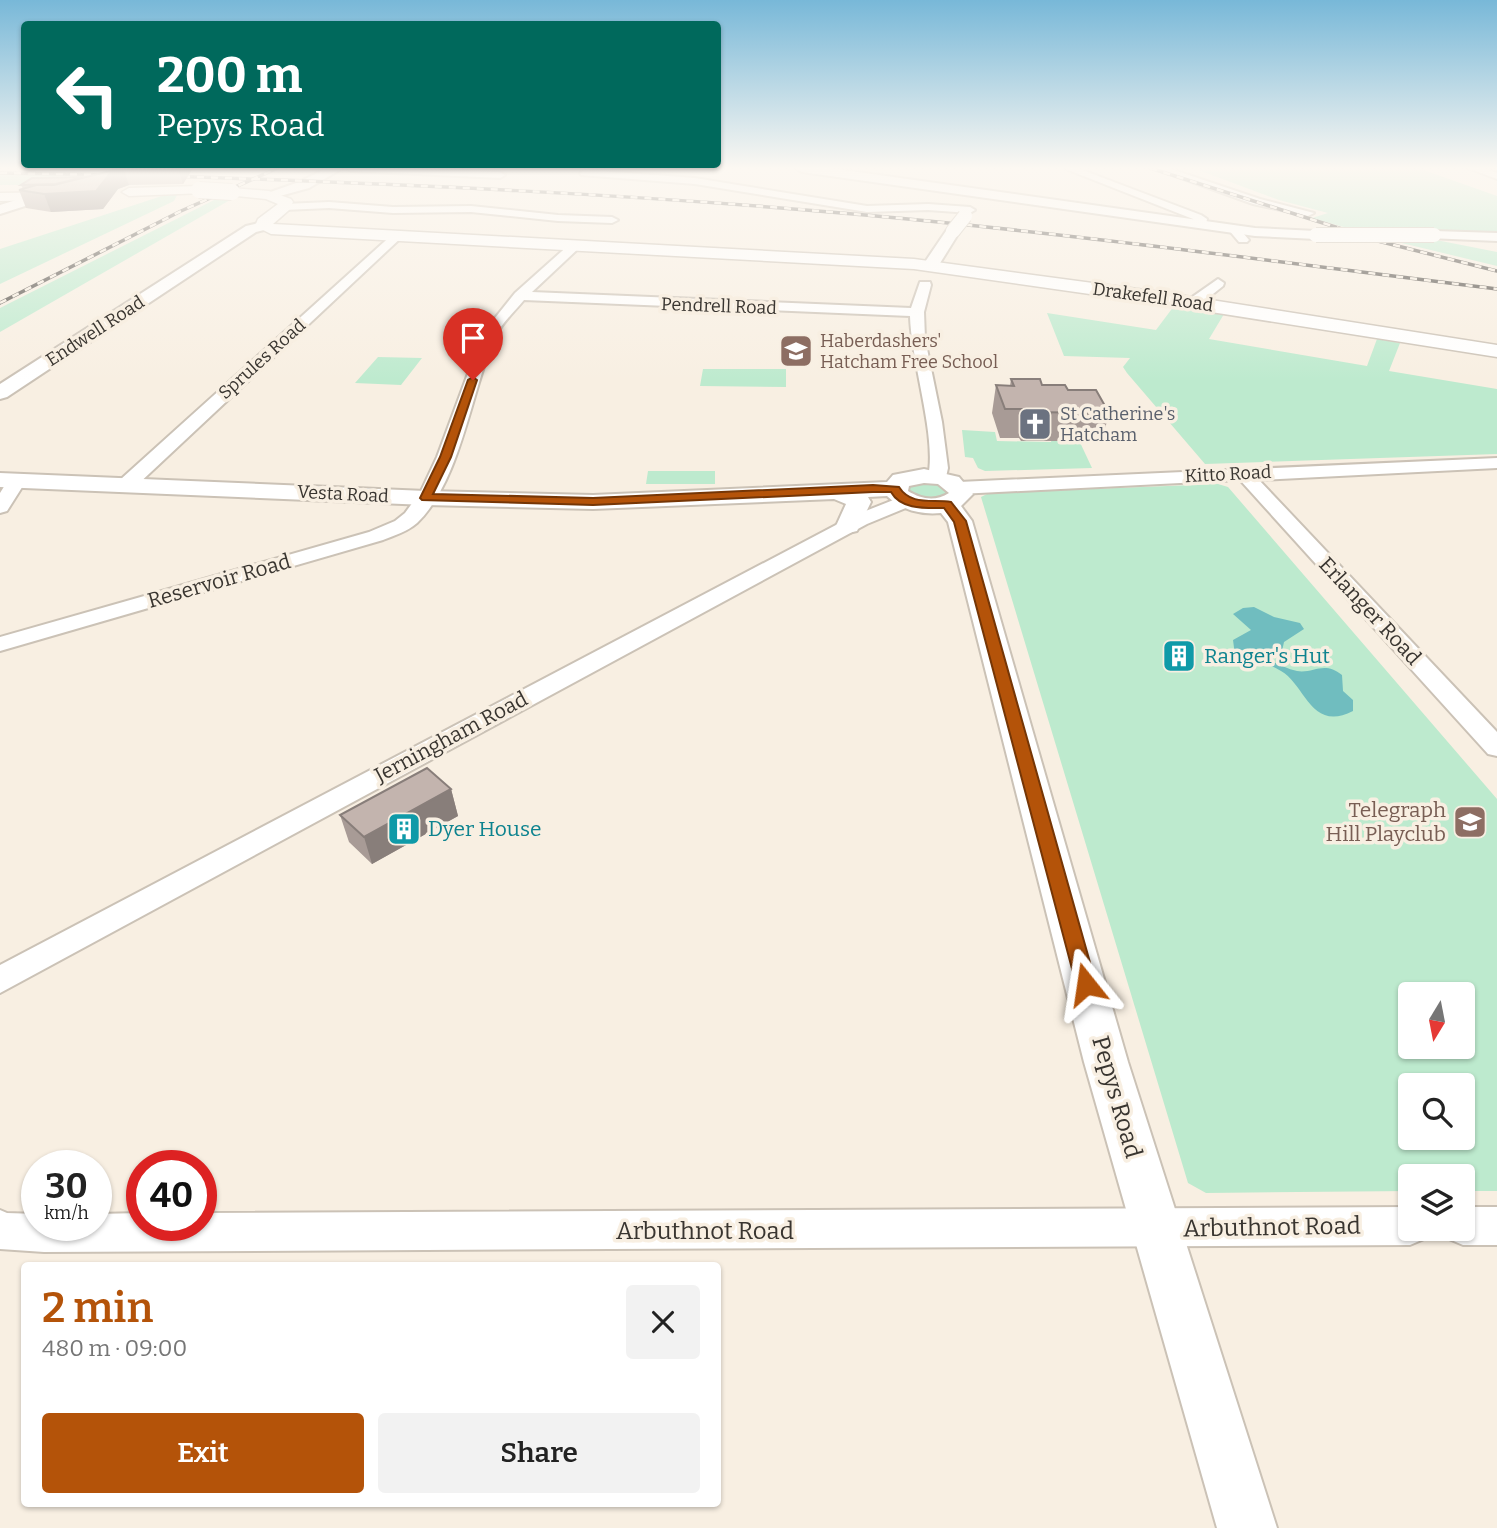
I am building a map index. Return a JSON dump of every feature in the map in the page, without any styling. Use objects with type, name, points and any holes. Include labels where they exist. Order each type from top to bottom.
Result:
[{"type":"main road","name":"Drakefell Road","points":[[467,239],[575,246],[1193,303],[1497,351]]},
{"type":"street","name":"Endwell Road","points":[[0,393],[235,239]]},
{"type":"street","name":"Sprules Road","points":[[128,484],[393,239]]},
{"type":"street","points":[[928,277],[949,239]]},
{"type":"street","name":"Reservoir Road","points":[[0,644],[388,532],[412,517],[426,498],[446,457],[488,336],[520,296],[575,246]]},
{"type":"street","name":"Pepys Road","points":[[928,277],[917,312],[918,339],[934,422],[939,468],[960,521],[1106,1062],[1247,1528]]},
{"type":"street","points":[[1193,303],[1218,283]]},
{"type":"street","name":"Pendrell Road","points":[[520,296],[917,312]]},
{"type":"street","name":"Kitto Road","points":[[948,490],[1497,463]]},
{"type":"street","name":"Erlanger Road","points":[[1244,474],[1497,748]]},
{"type":"street","points":[[0,507],[8,480]]},
{"type":"street","name":"Vesta Road","points":[[8,480],[426,498],[593,502],[831,491],[900,495]]},
{"type":"street","points":[[900,495],[935,506],[948,490]]},
{"type":"street","points":[[831,491],[848,495],[859,502],[848,526]]},
{"type":"street","name":"Jerningham Road","points":[[0,980],[848,526],[900,495]]},
{"type":"street","name":"Arbuthnot Road","points":[[0,1229],[5,1232],[44,1233],[1398,1226]]},
{"type":"street","points":[[1475,1226],[1497,1226]]},
{"type":"green space","points":[[30,239],[94,239],[0,284],[0,249]]},
{"type":"green space","points":[[136,239],[162,239],[0,332],[0,308]]},
{"type":"green space","points":[[1386,239],[1433,239],[1497,252],[1497,266]]},
{"type":"green space","points":[[1174,306],[1224,314],[1209,339],[1367,366],[1377,339],[1400,343],[1389,371],[1497,389],[1497,454],[1205,464],[1127,373],[1123,367],[1130,358],[1064,356],[1047,313],[1156,330]]},
{"type":"green space","points":[[378,357],[422,358],[401,385],[355,383]]},
{"type":"green space","points":[[703,369],[786,369],[786,387],[700,386]]},
{"type":"green space","points":[[962,430],[995,432],[997,441],[1051,442],[1052,436],[1077,436],[1092,468],[985,471],[978,468],[973,458],[965,457]]},
{"type":"green space","points":[[648,471],[715,471],[715,484],[646,484]]},
{"type":"green space","points":[[920,481],[940,484],[950,493],[931,502],[908,494],[907,488]]},
{"type":"green space","points":[[1218,484],[1228,487],[1497,799],[1497,1191],[1475,1191],[1475,1164],[1398,1164],[1398,1191],[1206,1193],[1188,1183],[981,497],[989,493]]},
{"type":"water","points":[[1254,607],[1274,617],[1300,623],[1304,629],[1284,642],[1282,651],[1268,656],[1269,660],[1297,671],[1330,668],[1336,671],[1342,675],[1343,691],[1353,700],[1353,711],[1339,716],[1327,716],[1310,704],[1281,671],[1235,655],[1233,640],[1251,630],[1233,614],[1243,608]]},
{"type":"building","points":[[1011,379],[1040,379],[1042,385],[1065,385],[1068,390],[1096,390],[1109,413],[1026,412],[1024,409],[1005,409],[996,385],[1014,386]]},
{"type":"building","points":[[427,768],[451,789],[364,837],[340,815]]},
{"type":"railway","points":[[0,303],[125,239]]},
{"type":"railway","points":[[1096,239],[1497,289]]},
{"type":"railway","points":[[1371,239],[1497,271]]},
{"type":"place","name":"Haberdashers' Hatcham Free School","points":[[796,351]]},
{"type":"place","name":"St Catherine's Hatcham","points":[[1035,424]]},
{"type":"place","name":"Ranger's Hut","points":[[1179,656]]},
{"type":"place","name":"Telegraph Hill Playclub","points":[[1470,822]]},
{"type":"place","name":"Dyer House","points":[[404,829]]},
{"type":"route","points":[[473,380],[446,457],[426,498],[593,502],[873,488],[895,489],[906,501],[920,505],[947,505],[960,521],[1086,984]]}]
